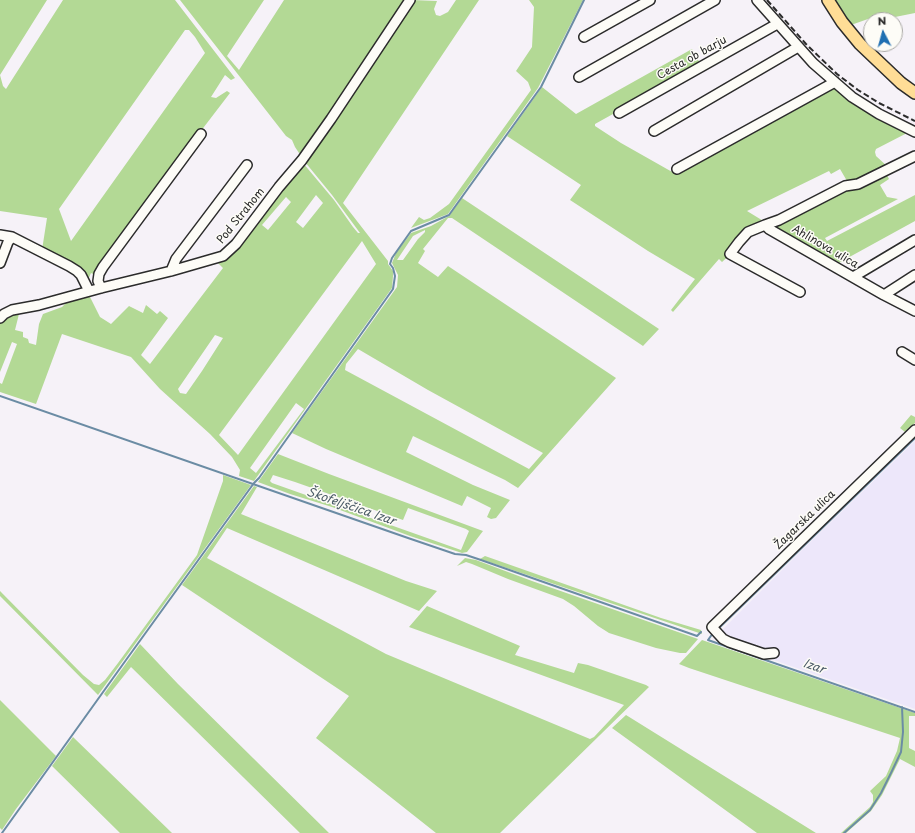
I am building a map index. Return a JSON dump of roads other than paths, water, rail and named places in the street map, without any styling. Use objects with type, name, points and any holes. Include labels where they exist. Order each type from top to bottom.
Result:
[{"type":"main road","points":[[828,0],[842,22],[860,44],[901,83],[915,93]]},
{"type":"street","name":"Pod Strahom","points":[[0,318],[12,310],[171,271],[223,256],[236,244],[316,139],[410,0]]},
{"type":"street","points":[[584,37],[650,0]]},
{"type":"street","points":[[579,77],[715,0]]},
{"type":"street","points":[[757,0],[798,47],[852,97],[880,114],[915,132]]},
{"type":"street","name":"Cesta ob barju","points":[[619,113],[777,24]]},
{"type":"street","points":[[654,131],[798,47]]},
{"type":"street","points":[[677,169],[835,82]]},
{"type":"street","points":[[101,288],[98,281],[99,274],[103,267],[201,134]]},
{"type":"street","points":[[800,292],[730,254],[748,232],[779,220],[844,186],[858,184],[915,156]]},
{"type":"street","points":[[171,271],[176,259],[247,165]]},
{"type":"street","name":"Ahlinova ulica","points":[[765,225],[769,229],[884,295],[915,311]]},
{"type":"street","points":[[0,235],[12,237],[77,271],[89,291]]},
{"type":"street","points":[[0,263],[8,242],[12,237]]},
{"type":"street","points":[[853,277],[915,240]]},
{"type":"street","points":[[884,295],[915,275]]},
{"type":"street","points":[[902,352],[915,360]]},
{"type":"street","name":"Žagarska ulica","points":[[774,653],[764,654],[723,640],[712,628],[915,430]]},
{"type":"waterway","points":[[2,833],[259,478],[393,289],[395,276],[393,268],[390,264],[392,258],[411,231],[449,215],[541,87],[584,0]]},
{"type":"waterway","name":"Škofeljščica Izar","points":[[0,396],[408,538],[455,554],[466,555],[481,560],[697,636],[701,632]]},
{"type":"waterway","points":[[719,628],[915,438]]},
{"type":"waterway","name":"Izar","points":[[713,633],[708,640],[915,712]]},
{"type":"waterway","points":[[844,833],[870,810],[881,793],[901,752],[903,732],[902,707]]},
{"type":"railway","points":[[767,0],[806,44],[837,74],[858,90],[879,103],[915,121]]}]
